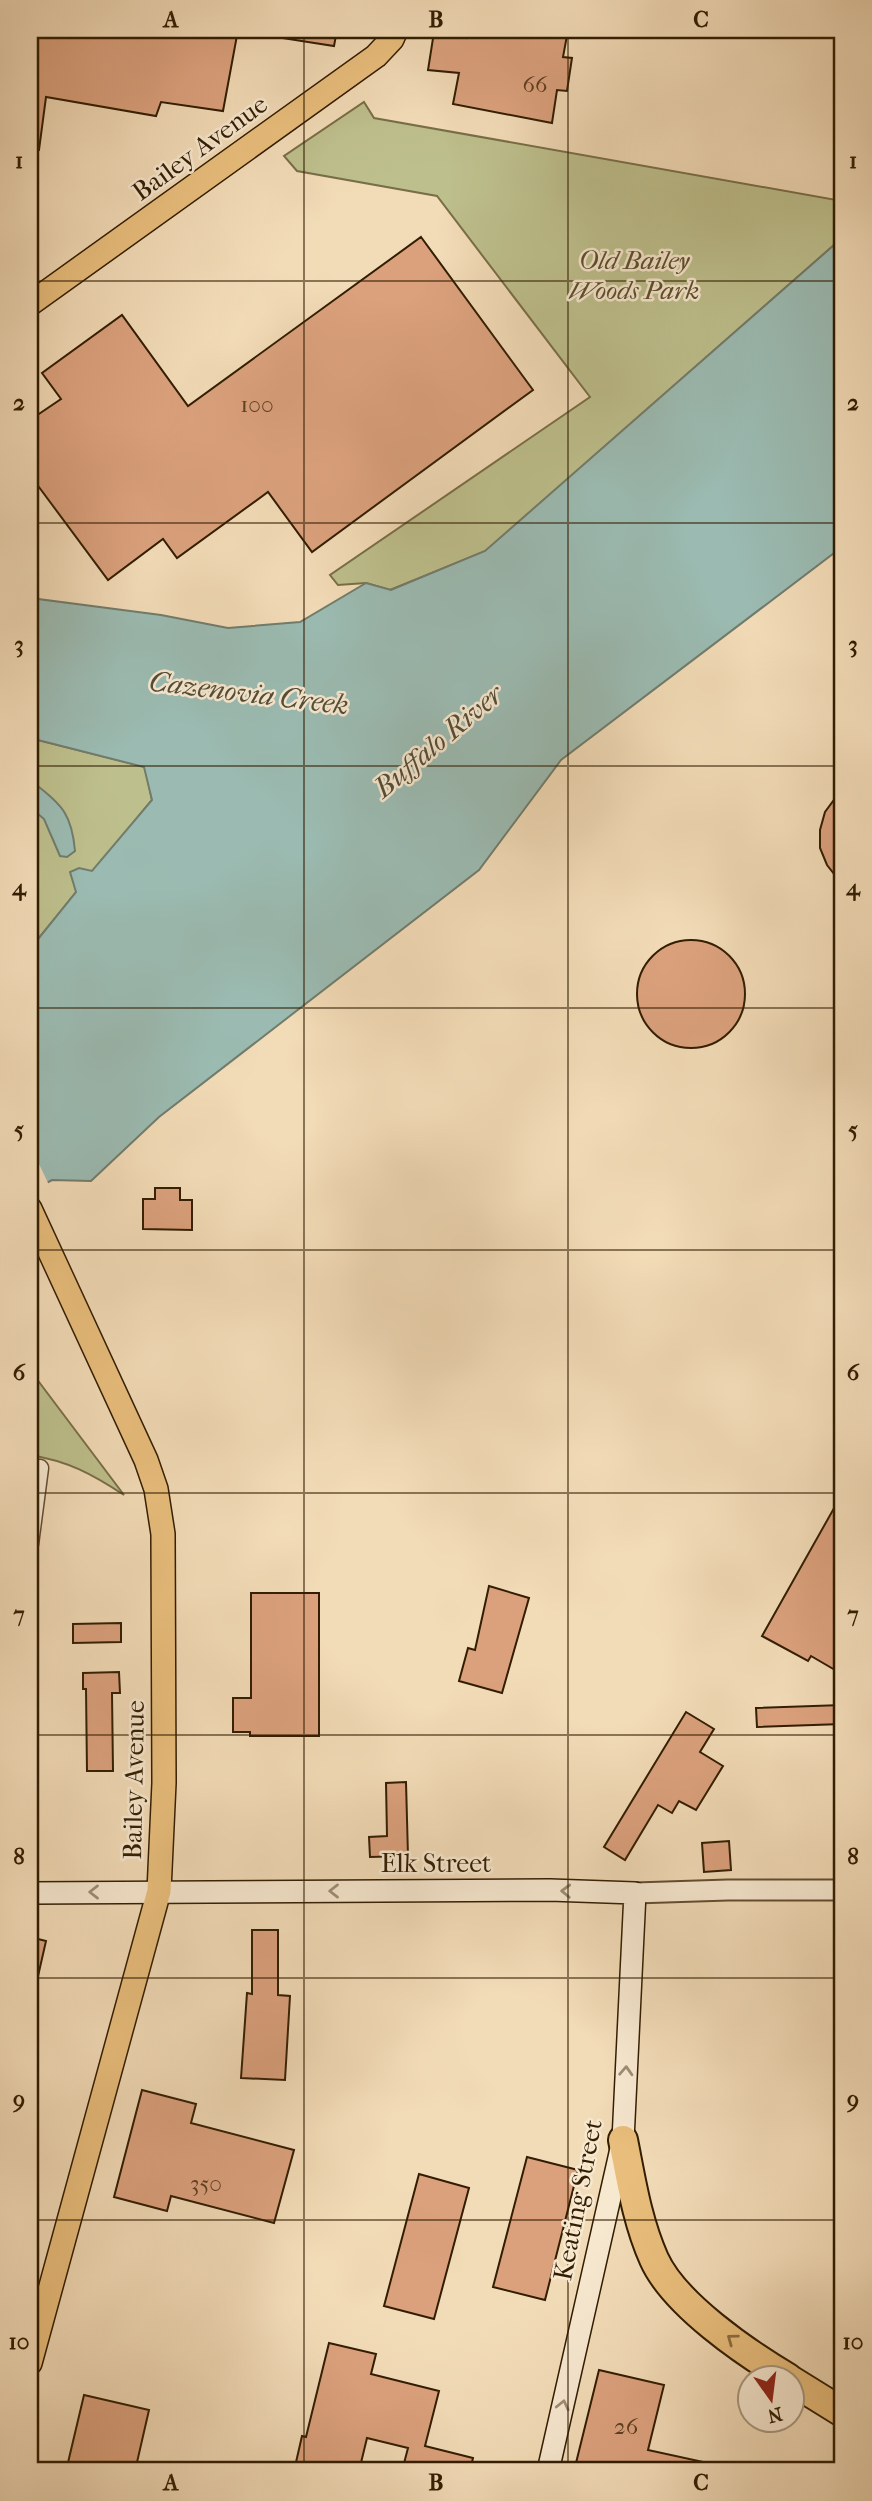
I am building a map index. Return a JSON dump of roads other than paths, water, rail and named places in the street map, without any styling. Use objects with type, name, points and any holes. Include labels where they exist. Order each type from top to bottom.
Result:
[{"type":"highway","points":[[623,2140],[635,2201],[654,2261],[669,2283],[698,2314],[769,2364]]},
{"type":"highway","points":[[806,2389],[842,2412]]},
{"type":"main road","name":"Bailey Avenue","points":[[30,304],[376,56],[392,39],[396,30]]},
{"type":"main road","name":"Bailey Avenue","points":[[30,1209],[146,1460],[156,1489],[163,1534],[165,1580],[164,1783],[159,1891],[30,2363]]},
{"type":"main road","name":"Elk Street","points":[[30,1893],[635,1893]]},
{"type":"main road","name":"Keating Street","points":[[548,2471],[623,2140],[635,1893]]},
{"type":"street","points":[[30,1545],[40,1468]]},
{"type":"street","name":"Elk Street","points":[[635,1893],[842,1890]]},
{"type":"water","points":[[842,238],[842,547],[561,760],[479,870],[159,1117],[91,1181],[52,1180],[30,1192],[30,949],[76,892],[70,872],[79,868],[92,871],[152,800],[144,767],[30,738],[30,598],[161,615],[228,628],[300,622],[366,583],[391,590],[485,551]]},
{"type":"water","points":[[35,784],[53,798],[68,820],[75,851],[67,857],[60,856],[44,819],[30,807],[30,785]]},
{"type":"park label","name":"Old Bailey Woods Park","points":[[634,275]]},
{"type":"water label","name":"Cazenovia Creek","points":[[249,693]]},
{"type":"water label","name":"Buffalo River","points":[[438,741]]}]
